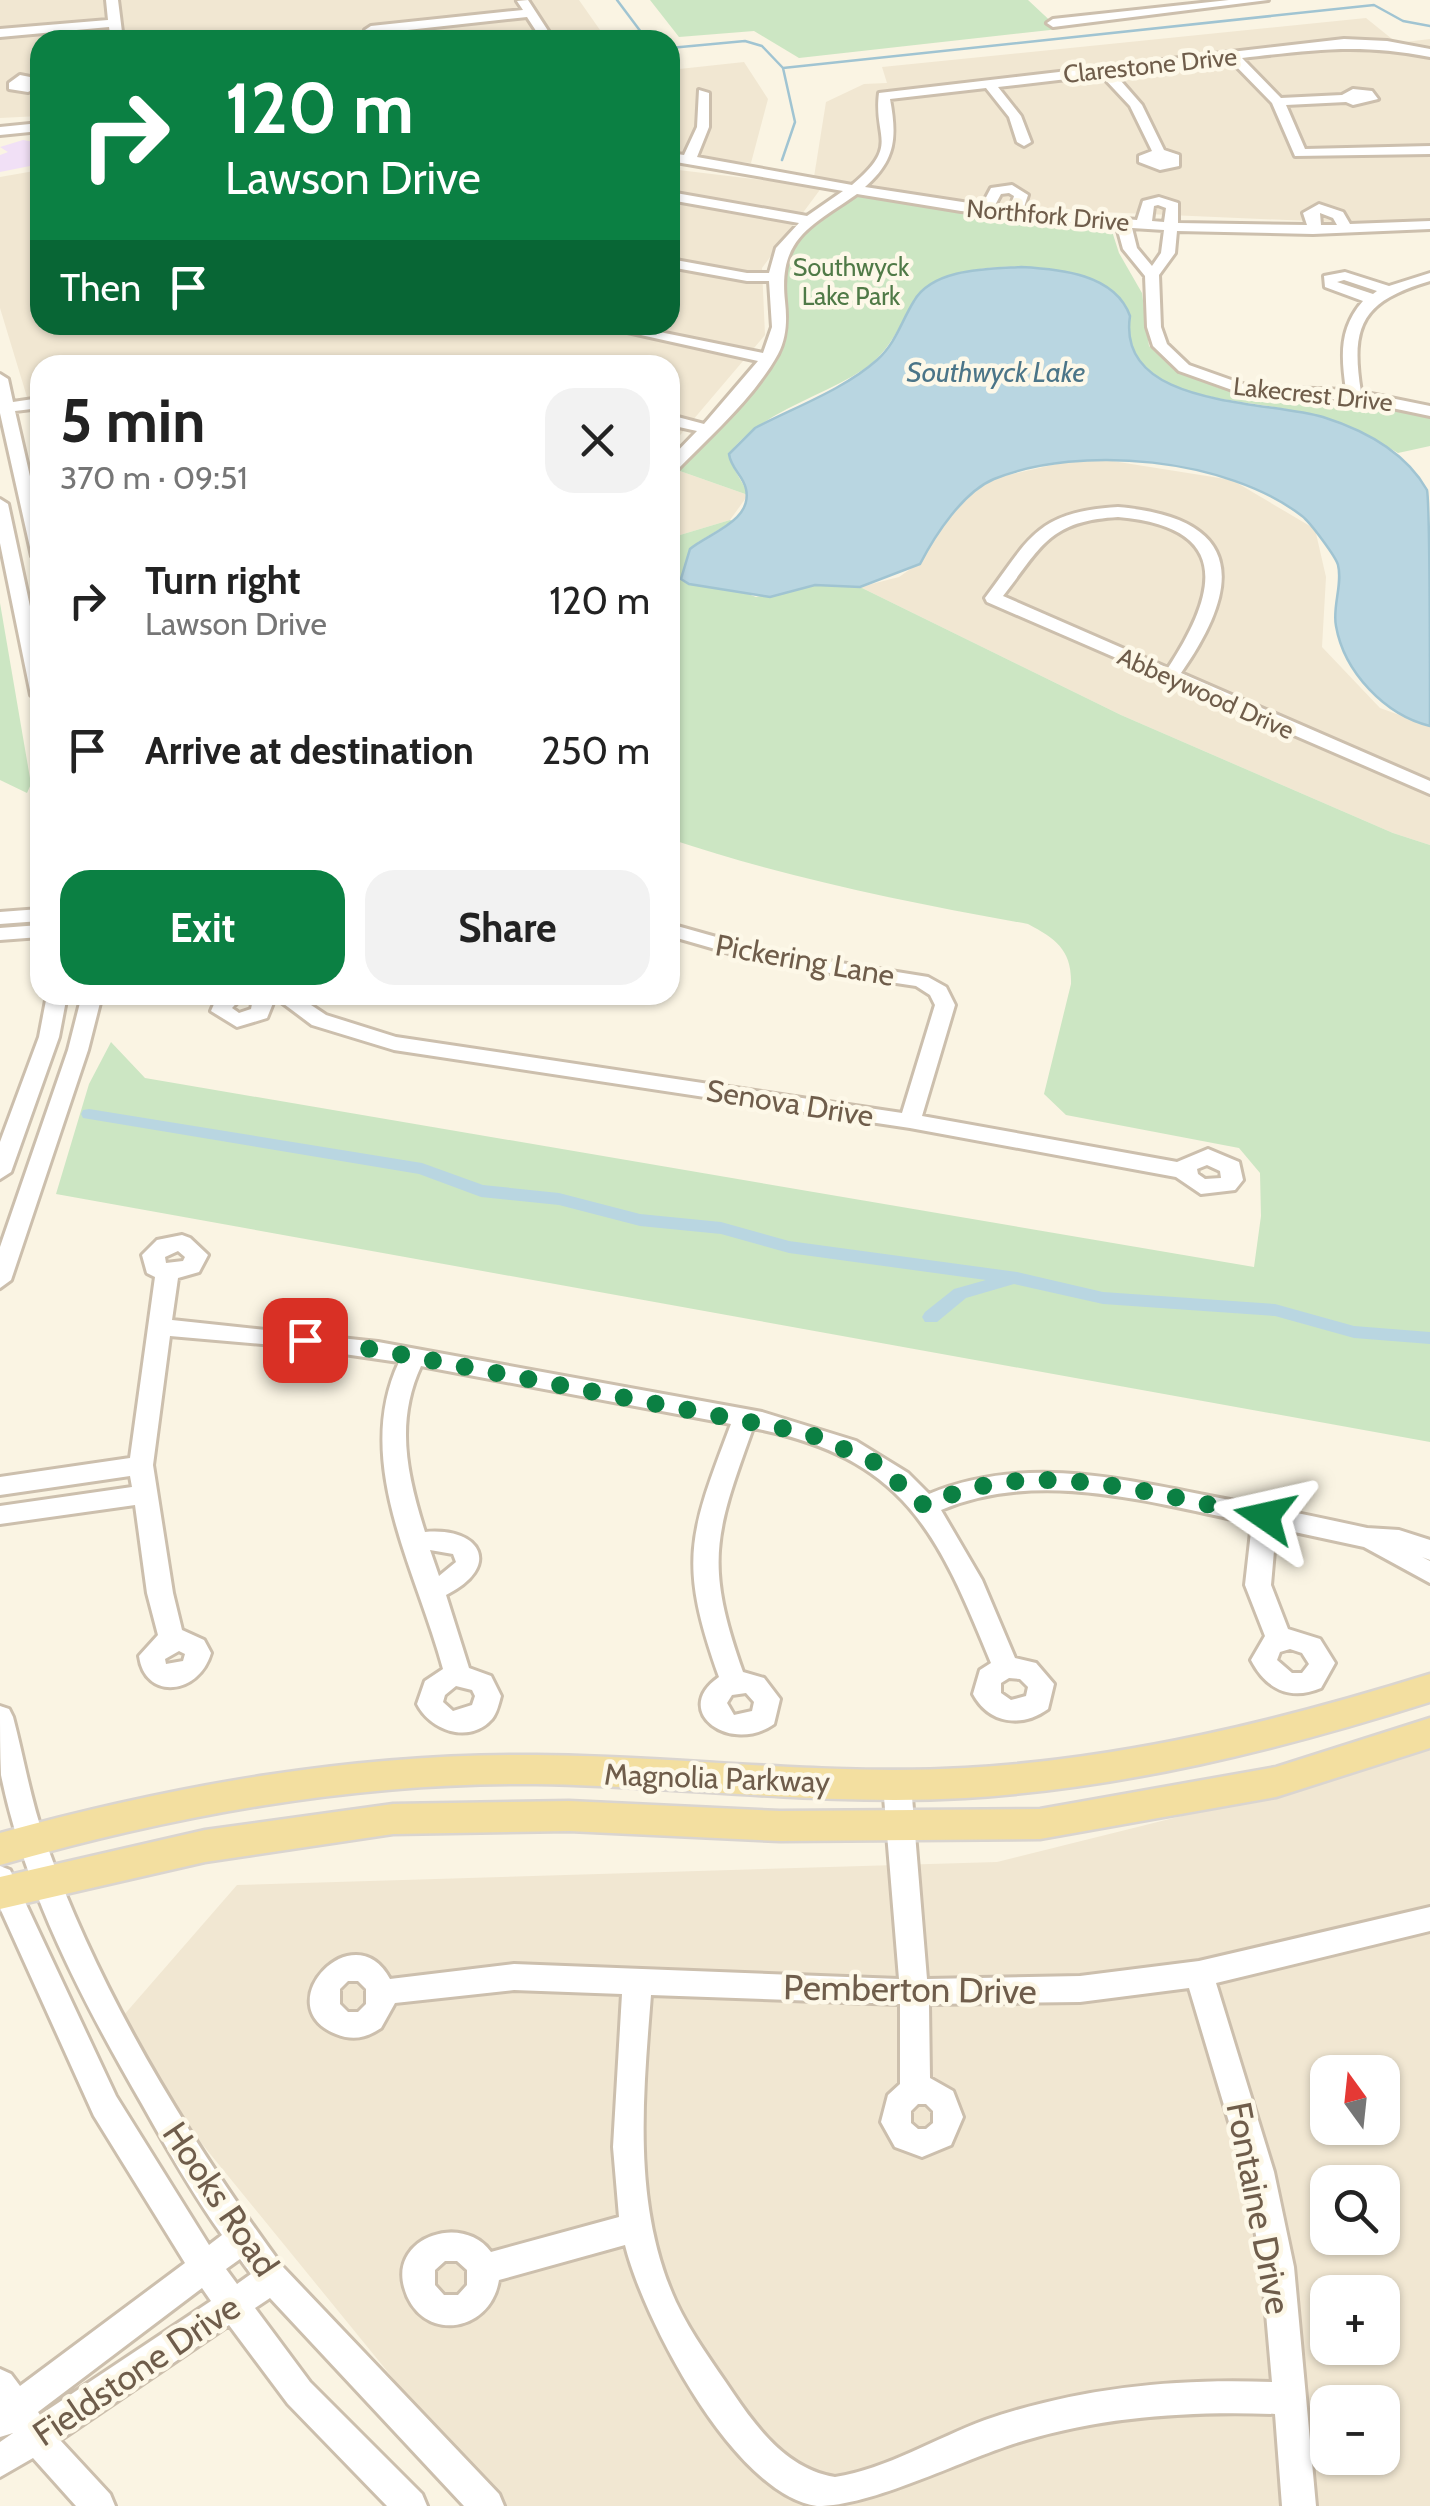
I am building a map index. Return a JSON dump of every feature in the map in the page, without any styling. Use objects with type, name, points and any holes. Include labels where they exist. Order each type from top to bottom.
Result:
[{"type":"main road","name":"Magnolia Parkway","points":[[16,1844],[312,1782],[484,1770],[898,1785],[1040,1776],[1244,1743],[1344,1717],[1430,1688]]},
{"type":"main road","name":"Magnolia Parkway","points":[[2,1888],[205,1846],[393,1819],[569,1816],[780,1826],[1040,1824],[1276,1782],[1430,1734]]},
{"type":"street","points":[[112,0],[116,30]]},
{"type":"street","points":[[522,0],[541,30]]},
{"type":"street","points":[[1052,23],[1262,0]]},
{"type":"street","points":[[371,30],[530,13]]},
{"type":"street","points":[[35,30],[116,23]]},
{"type":"street","points":[[0,33],[30,30]]},
{"type":"street","name":"Clarestone Drive","points":[[852,190],[873,173],[886,152],[889,129],[883,96],[1344,43],[1423,51]]},
{"type":"street","points":[[1233,56],[1278,102],[1300,153],[1424,150],[1430,165]]},
{"type":"street","points":[[1104,70],[1136,106],[1160,153]]},
{"type":"street","points":[[989,83],[1015,116],[1024,142],[1038,149],[1028,154],[1009,148]]},
{"type":"street","points":[[688,160],[703,127],[702,93]]},
{"type":"street","points":[[1278,102],[1348,98]]},
{"type":"street","points":[[0,122],[30,120]]},
{"type":"street","points":[[0,130],[30,128]]},
{"type":"street","name":"Northfork Drive","points":[[680,159],[852,190],[1015,213],[1170,226],[1316,229],[1310,213],[1319,208],[1338,215],[1346,229],[1430,225]]},
{"type":"street","points":[[986,210],[996,191],[1012,189],[1021,195],[1015,213]]},
{"type":"street","points":[[680,457],[767,358],[779,329],[775,277],[783,248],[808,220],[852,190]]},
{"type":"street","points":[[680,198],[808,220]]},
{"type":"street","points":[[1144,224],[1148,204],[1159,201],[1173,206],[1170,226]]},
{"type":"street","name":"Lakecrest Drive","points":[[1123,222],[1130,249],[1152,275],[1156,334],[1166,354],[1184,368],[1248,391],[1354,396],[1430,411]]},
{"type":"street","name":"Lakecrest Drive","points":[[1152,275],[1168,253],[1170,226]]},
{"type":"street","points":[[680,266],[748,277],[775,277]]},
{"type":"street","points":[[1372,299],[1335,286],[1329,279],[1344,276],[1390,291]]},
{"type":"street","points":[[1354,396],[1346,342],[1356,318],[1372,299],[1430,277]]},
{"type":"street","points":[[653,335],[767,358]]},
{"type":"street","points":[[0,379],[3,408],[30,516]]},
{"type":"street","points":[[3,408],[30,404]]},
{"type":"street","points":[[680,422],[707,429]]},
{"type":"street","points":[[0,504],[30,650]]},
{"type":"street","name":"Abbeywood Drive","points":[[1170,677],[1194,645],[1215,571],[1204,543],[1178,524],[1108,512],[1068,519],[1040,536],[994,598],[1170,677],[1430,788]]},
{"type":"street","points":[[20,604],[30,602]]},
{"type":"street","points":[[0,918],[30,916]]},
{"type":"street","points":[[0,934],[30,932]]},
{"type":"street","name":"Pickering Lane","points":[[680,933],[738,952],[921,981],[939,990],[946,1005],[910,1121]]},
{"type":"street","points":[[0,1172],[49,1038],[54,1005]]},
{"type":"street","points":[[2,1266],[78,1050],[89,1005]]},
{"type":"street","points":[[222,1005],[220,1010],[237,1020],[260,1013],[264,1005]]},
{"type":"street","name":"Senova Drive","points":[[286,1005],[319,1020],[394,1043],[910,1121],[1185,1171]]},
{"type":"street","points":[[168,1273],[141,1466],[143,1495],[172,1640]]},
{"type":"street","points":[[160,1326],[268,1336],[412,1357],[744,1420],[836,1444],[874,1462],[925,1506],[954,1547],[1006,1667]]},
{"type":"street","points":[[412,1357],[398,1393],[393,1428],[397,1464],[416,1542],[458,1675]]},
{"type":"street","points":[[734,1682],[709,1607],[704,1555],[712,1517],[744,1420]]},
{"type":"street","points":[[0,1486],[141,1466]]},
{"type":"street","points":[[925,1506],[953,1491],[1046,1478],[1367,1538],[1398,1540],[1430,1550]]},
{"type":"street","points":[[0,1515],[143,1495]]},
{"type":"street","points":[[1265,1516],[1258,1585],[1279,1640]]},
{"type":"street","points":[[1367,1538],[1430,1574]]},
{"type":"street","points":[[416,1542],[449,1540],[461,1545],[467,1556],[469,1566],[464,1575],[432,1591]]},
{"type":"street","name":"Hooks Road","points":[[0,1716],[16,1844],[49,1880],[76,1952],[116,2033],[208,2190],[272,2278],[487,2506]]},
{"type":"street","points":[[898,1785],[914,1992],[915,2092]]},
{"type":"street","name":"Hooks Road","points":[[2,1888],[106,2106],[203,2264],[300,2393],[410,2506]]},
{"type":"street","name":"Pemberton Drive","points":[[384,1992],[514,1977],[914,1992],[1080,1989],[1200,1974],[1430,1919]]},
{"type":"street","name":"Fontaine Drive","points":[[1200,1974],[1258,2172],[1278,2267],[1299,2506]]},
{"type":"street","points":[[638,1984],[625,2146],[628,2186],[645,2264],[673,2330],[739,2430],[777,2468],[819,2491],[839,2495],[934,2455],[1061,2413],[1154,2397],[1289,2399]]},
{"type":"street","points":[[484,2269],[638,2228]]},
{"type":"street","name":"Fieldstone Drive","points":[[5,2405],[245,2236]]},
{"type":"street","name":"Fieldstone Drive","points":[[0,2461],[272,2278]]},
{"type":"street","points":[[5,2405],[98,2506]]},
{"type":"shaded area","points":[[0,0],[579,0],[600,30],[30,30],[30,116],[0,118]]},
{"type":"shaded area","points":[[1366,18],[1397,43],[1430,39],[1430,218],[1378,224],[963,206],[814,177],[826,102],[864,84],[887,83],[882,67]]},
{"type":"shaded area","points":[[744,62],[768,99],[751,163],[680,156],[680,69]]},
{"type":"shaded area","points":[[30,141],[30,166],[0,172],[0,155],[8,152],[0,147]]},
{"type":"shaded area","points":[[680,170],[822,187],[762,268],[765,335],[680,435],[680,355],[30,355],[30,407],[0,308],[0,177],[30,172],[30,335],[680,335]]},
{"type":"shaded area","points":[[1087,457],[1232,480],[1315,529],[1326,577],[1322,647],[1380,708],[1430,726],[1430,845],[1393,833],[1121,715],[860,587],[899,577],[922,561],[935,529],[987,480]]},
{"type":"shaded area","points":[[680,471],[748,495],[730,520],[680,535]]},
{"type":"shaded area","points":[[1430,1745],[1430,2506],[497,2506],[110,2031],[237,1885],[997,1862],[1367,1770]]},
{"type":"green space","points":[[650,0],[1028,0],[1059,29],[799,58],[754,31],[680,37],[680,30],[674,30]]},
{"type":"green space","name":"Southwyck Lake Park","points":[[853,197],[973,214],[1110,225],[1119,253],[1142,293],[1149,346],[1174,370],[1219,388],[1248,394],[1361,401],[1424,414],[1430,417],[1430,446],[1398,453],[1319,418],[1184,390],[1142,364],[1131,344],[1130,316],[1117,297],[1096,283],[1069,274],[1006,267],[949,276],[929,287],[912,305],[885,349],[864,369],[774,416],[742,439],[729,454],[748,495],[680,471],[774,362],[787,337],[785,282],[789,255],[801,237]]},
{"type":"green space","points":[[733,521],[698,542],[682,574],[689,584],[735,589],[756,597],[815,585],[860,587],[1121,715],[1393,833],[1430,845],[1430,1442],[56,1194],[89,1084],[111,1042],[145,1078],[1254,1267],[1261,1216],[1260,1173],[1239,1148],[1066,1115],[1044,1094],[1071,984],[1069,962],[1047,935],[1028,924],[847,888],[680,842],[680,535]]},
{"type":"green space","points":[[0,603],[30,786],[27,793],[0,780]]},
{"type":"water","name":"Southwyck Lake","points":[[1021,267],[1069,272],[1112,291],[1130,316],[1132,346],[1146,368],[1170,384],[1200,395],[1323,417],[1353,428],[1395,453],[1418,476],[1427,490],[1430,726],[1397,712],[1357,675],[1340,643],[1335,619],[1338,565],[1306,520],[1271,496],[1195,470],[1110,460],[1029,468],[994,479],[961,504],[920,564],[860,587],[815,585],[770,597],[689,584],[681,579],[690,549],[728,525],[743,510],[746,489],[729,454],[755,428],[864,371],[884,353],[914,301],[934,282],[963,272]]},
{"type":"waterway","points":[[617,0],[640,30]]},
{"type":"waterway","points":[[783,68],[1374,5],[1403,21],[1430,26]]},
{"type":"waterway","points":[[680,47],[745,41],[762,46],[783,68]]},
{"type":"waterway","points":[[782,160],[795,122],[783,68]]},
{"type":"waterway","points":[[89,1114],[422,1169],[481,1191],[559,1199],[640,1220],[721,1228],[789,1247],[1017,1278],[1103,1298],[1275,1310],[1354,1332],[1430,1338]]},
{"type":"waterway","points":[[931,1317],[960,1293],[1007,1281]]},
{"type":"route","points":[[305,1340],[378,1350],[807,1433],[874,1462],[925,1506],[953,1491],[1046,1478],[1265,1516]]}]
